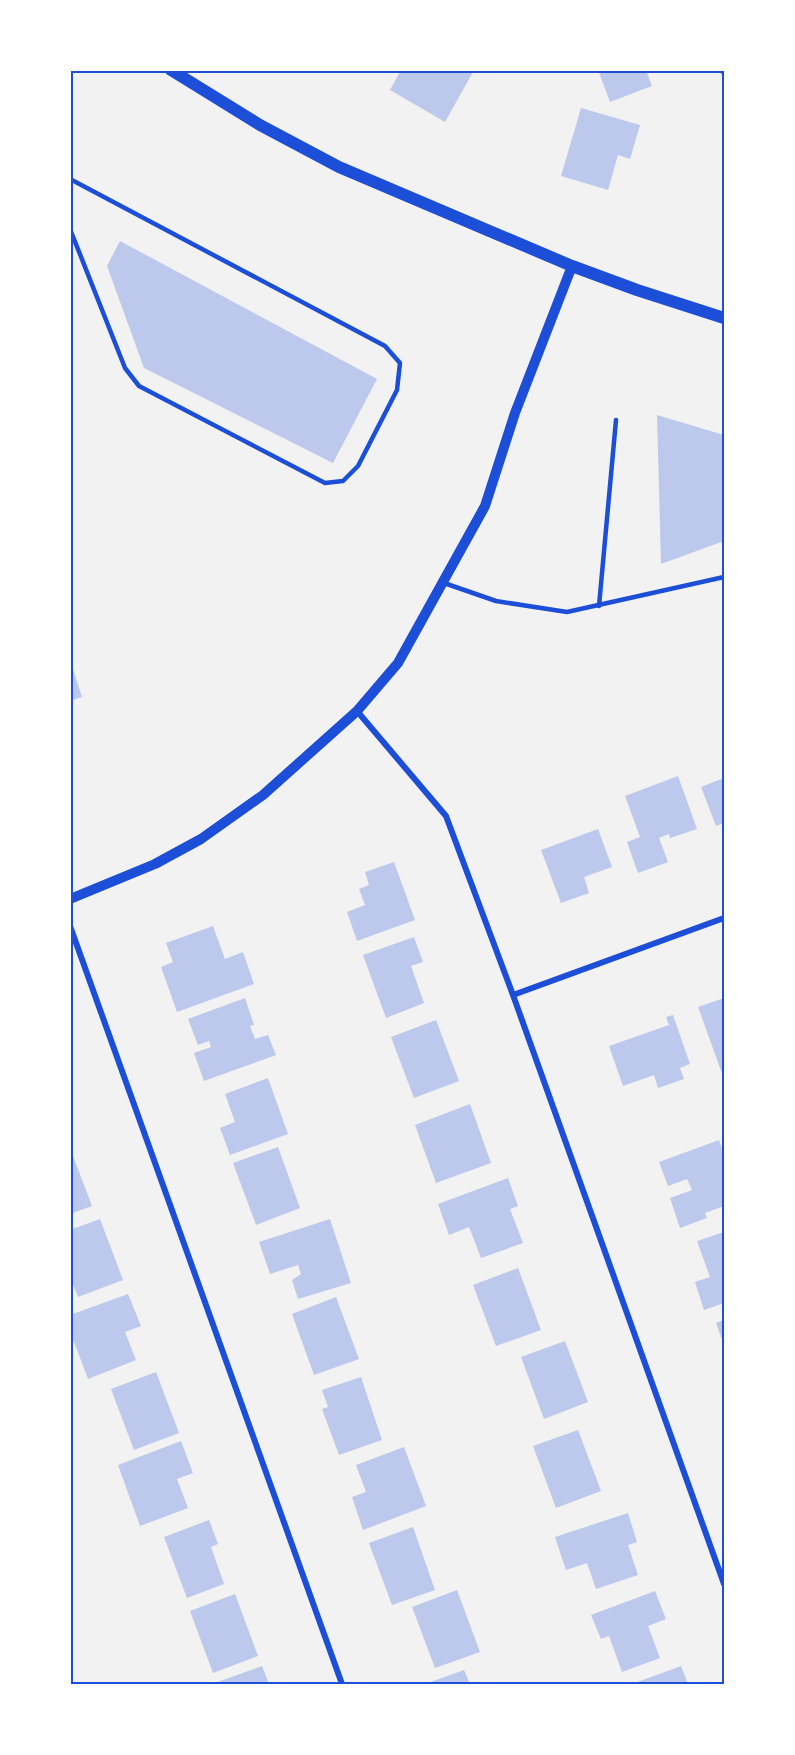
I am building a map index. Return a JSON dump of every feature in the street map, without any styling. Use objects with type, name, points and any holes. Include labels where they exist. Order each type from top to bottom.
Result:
[{"type":"main road","points":[[171,70],[260,125],[339,167],[572,266],[724,318]]},
{"type":"street","points":[[70,899],[155,864],[201,839],[263,795],[357,711],[398,663],[485,506],[515,413],[572,266]]},
{"type":"street","points":[[357,711],[446,816],[513,995],[724,1584]]},
{"type":"street","points":[[513,995],[724,918]]},
{"type":"street","points":[[70,926],[342,1684]]},
{"type":"lane","points":[[70,179],[385,346],[400,363],[397,390],[358,466],[343,482],[326,483],[139,387],[125,368],[70,229]]},
{"type":"lane","points":[[599,606],[616,420]]},
{"type":"lane","points":[[444,583],[496,601],[567,612],[724,577]]},
{"type":"building","points":[[401,70],[474,70],[445,122],[390,90]]},
{"type":"building","points":[[598,70],[646,70],[652,86],[610,102]]},
{"type":"building","points":[[581,108],[640,125],[630,159],[618,155],[608,190],[561,176]]},
{"type":"building","points":[[120,241],[377,379],[333,463],[144,368],[107,266]]},
{"type":"building","points":[[657,415],[724,435],[724,541],[661,564]]},
{"type":"building","points":[[70,660],[82,697],[70,701]]},
{"type":"building","points":[[678,776],[697,829],[670,838],[669,834],[659,838],[668,862],[638,873],[627,842],[640,837],[625,796]]},
{"type":"building","points":[[724,778],[724,823],[716,826],[701,787]]},
{"type":"building","points":[[598,829],[612,867],[584,877],[589,893],[561,903],[541,850]]},
{"type":"building","points":[[394,862],[415,920],[357,941],[347,912],[365,905],[359,889],[369,885],[365,872]]},
{"type":"building","points":[[213,926],[225,959],[243,952],[254,984],[177,1012],[161,967],[173,962],[166,943]]},
{"type":"building","points":[[414,937],[423,962],[411,966],[424,1003],[386,1018],[363,955]]},
{"type":"building","points":[[245,998],[254,1025],[250,1026],[255,1039],[268,1035],[276,1055],[204,1081],[194,1053],[211,1047],[209,1041],[198,1045],[188,1019]]},
{"type":"building","points":[[724,998],[724,1079],[698,1007]]},
{"type":"building","points":[[673,1015],[690,1064],[680,1068],[684,1079],[658,1088],[654,1075],[623,1086],[609,1046],[669,1025],[666,1017]]},
{"type":"building","points":[[436,1020],[459,1081],[414,1098],[391,1037]]},
{"type":"building","points":[[268,1078],[288,1134],[230,1155],[220,1128],[235,1122],[225,1094]]},
{"type":"building","points":[[470,1104],[491,1163],[436,1183],[415,1125]]},
{"type":"building","points":[[719,1140],[724,1155],[724,1206],[705,1213],[707,1218],[680,1228],[670,1198],[692,1190],[687,1179],[668,1186],[659,1162]]},
{"type":"building","points":[[278,1147],[300,1208],[256,1225],[233,1163]]},
{"type":"building","points":[[70,1148],[92,1206],[70,1214]]},
{"type":"building","points":[[508,1178],[518,1206],[510,1209],[523,1243],[481,1258],[469,1227],[449,1235],[438,1204]]},
{"type":"building","points":[[100,1219],[123,1280],[78,1297],[70,1277],[70,1230]]},
{"type":"building","points":[[330,1219],[351,1283],[298,1299],[292,1280],[301,1274],[298,1265],[270,1274],[259,1242]]},
{"type":"building","points":[[724,1232],[724,1303],[704,1310],[695,1282],[710,1277],[697,1241]]},
{"type":"building","points":[[518,1268],[541,1330],[496,1346],[473,1285]]},
{"type":"building","points":[[128,1294],[141,1326],[125,1332],[136,1360],[88,1379],[70,1331],[70,1315]]},
{"type":"building","points":[[336,1297],[359,1359],[314,1375],[292,1314]]},
{"type":"building","points":[[724,1320],[724,1345],[716,1323]]},
{"type":"building","points":[[565,1341],[588,1402],[544,1419],[521,1357]]},
{"type":"building","points":[[156,1372],[179,1433],[134,1450],[111,1389]]},
{"type":"building","points":[[361,1377],[382,1440],[339,1455],[322,1409],[328,1407],[322,1390]]},
{"type":"building","points":[[578,1430],[601,1491],[556,1508],[533,1446]]},
{"type":"building","points":[[181,1441],[193,1473],[177,1479],[188,1508],[140,1526],[118,1465]]},
{"type":"building","points":[[404,1447],[426,1506],[363,1530],[352,1497],[366,1492],[356,1465]]},
{"type":"building","points":[[628,1513],[637,1542],[628,1545],[638,1575],[596,1589],[587,1563],[566,1570],[555,1537]]},
{"type":"building","points":[[209,1520],[218,1544],[211,1547],[224,1584],[187,1598],[164,1537]]},
{"type":"building","points":[[413,1527],[435,1590],[392,1605],[369,1543]]},
{"type":"building","points":[[457,1590],[480,1652],[435,1668],[412,1607]]},
{"type":"building","points":[[655,1591],[666,1619],[648,1626],[660,1658],[622,1672],[609,1636],[601,1639],[591,1615]]},
{"type":"building","points":[[235,1594],[258,1656],[213,1673],[190,1611]]},
{"type":"building","points":[[262,1666],[269,1684],[212,1684]]},
{"type":"building","points":[[681,1666],[688,1684],[632,1684]]},
{"type":"building","points":[[464,1670],[470,1684],[425,1684]]}]
